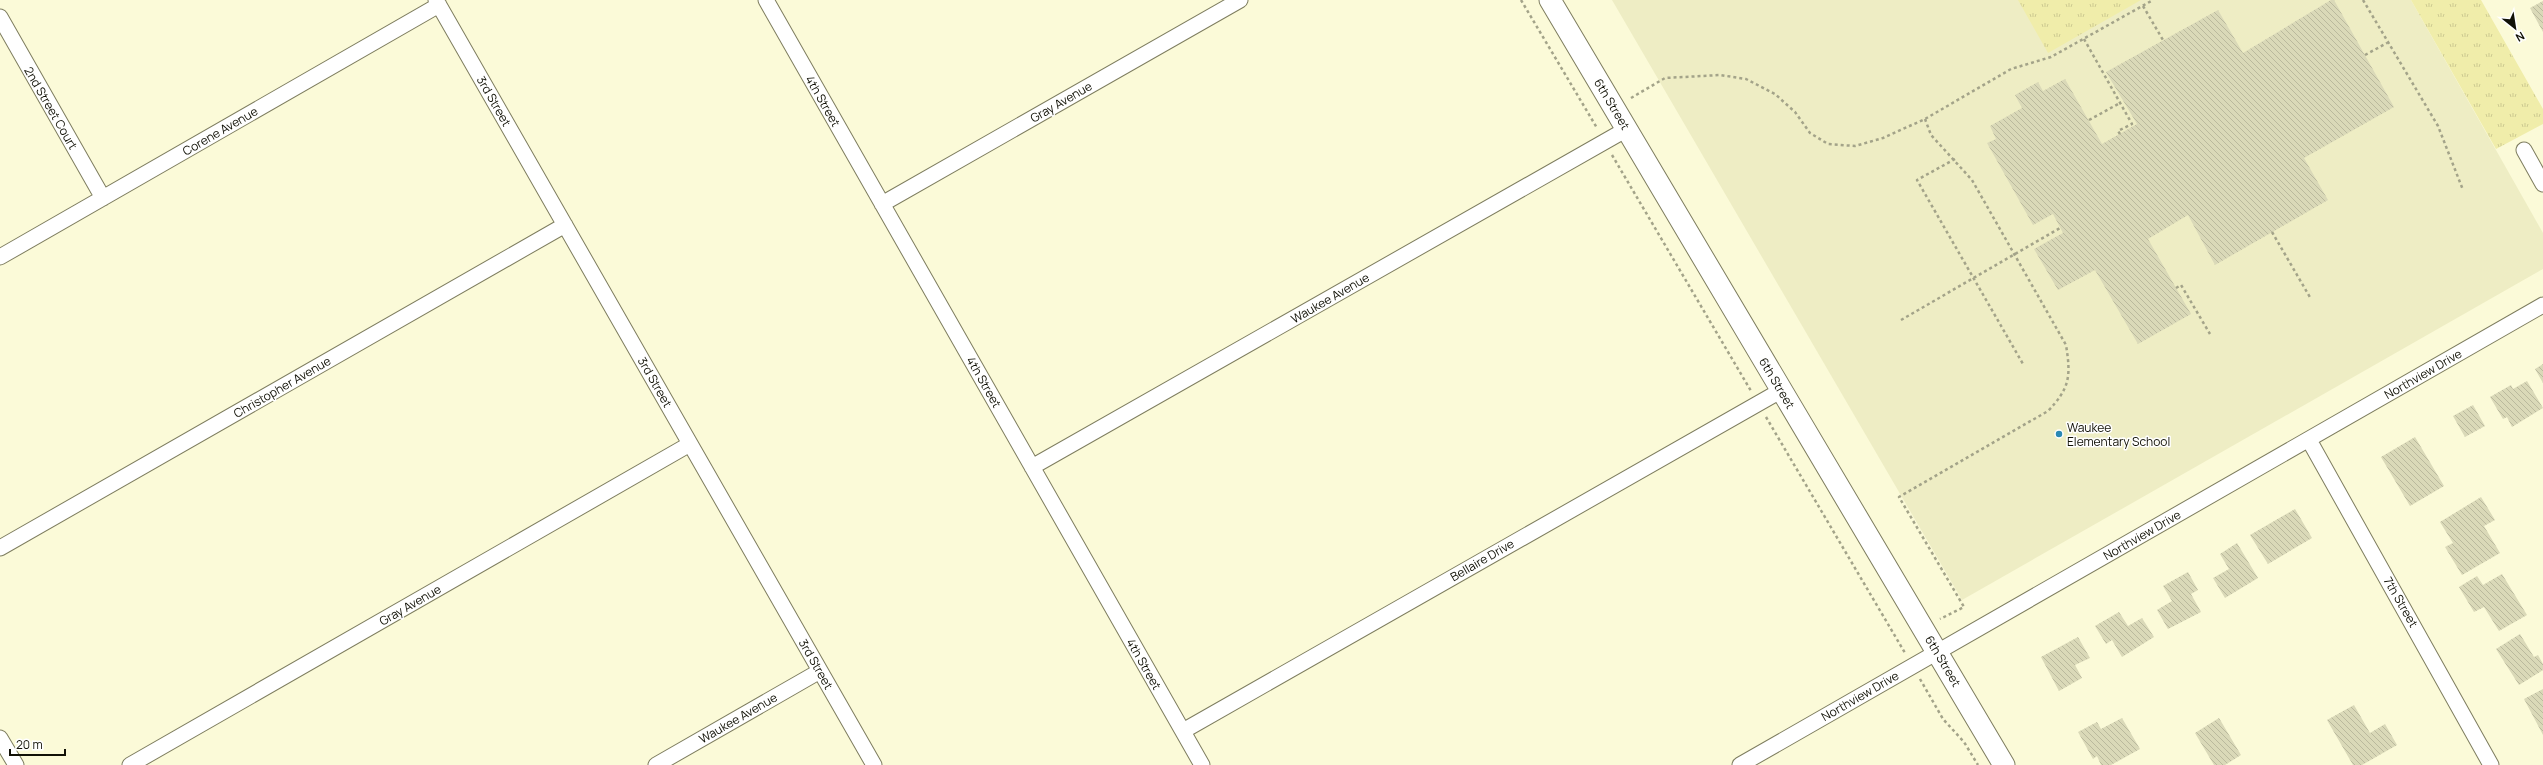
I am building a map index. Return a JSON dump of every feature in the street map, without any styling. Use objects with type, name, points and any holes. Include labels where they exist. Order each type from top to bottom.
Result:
[{"type":"main road","name":"6th Street","points":[[1550,0],[2004,765]]},
{"type":"street","name":"4th Street","points":[[766,0],[1202,765]]},
{"type":"street","name":"Gray Avenue","points":[[882,204],[1240,0]]},
{"type":"street","name":"Corene Avenue","points":[[0,257],[438,3]]},
{"type":"street","name":"3rd Street","points":[[438,3],[874,765]]},
{"type":"street","name":"2nd Street Court","points":[[0,17],[103,198]]},
{"type":"street","name":"Waukee Avenue","points":[[1032,467],[1627,129]]},
{"type":"street","points":[[2524,150],[2543,184]]},
{"type":"street","name":"Christopher Avenue","points":[[0,548],[565,225]]},
{"type":"street","name":"Northview Drive","points":[[1740,765],[2543,305]]},
{"type":"street","name":"Bellaire Drive","points":[[1182,731],[1782,390]]},
{"type":"street","name":"7th Street","points":[[2309,440],[2491,765]]},
{"type":"street","name":"Gray Avenue","points":[[130,765],[690,444]]},
{"type":"street","name":"Waukee Avenue","points":[[656,765],[820,671]]},
{"type":"street","points":[[0,738],[16,765]]},
{"type":"path","points":[[1521,0],[1599,132]]},
{"type":"path","points":[[1635,96],[1666,78],[1720,75],[1746,79],[1775,94],[1795,112],[1810,133],[1828,144],[1855,146],[1883,138],[1925,119],[2011,69],[2052,57],[2153,0]]},
{"type":"path","points":[[2363,0],[2438,126],[2463,190]]},
{"type":"path","points":[[2143,6],[2163,40]]},
{"type":"path","points":[[2084,39],[2132,124],[2118,131],[2120,134]]},
{"type":"path","points":[[2366,55],[2387,42]]},
{"type":"path","points":[[2089,120],[2120,103]]},
{"type":"path","points":[[1925,119],[1931,135],[1955,158],[1972,180],[2066,345],[2069,362],[2068,383],[2059,399],[2048,411],[1899,498],[1964,607],[1946,616]]},
{"type":"path","points":[[1955,158],[1917,180],[2023,364]]},
{"type":"path","points":[[1901,320],[2060,228]]},
{"type":"path","points":[[2272,232],[2311,299]]},
{"type":"path","points":[[2176,288],[2181,285],[2210,334]]},
{"type":"path","points":[[1899,644],[1903,641]]},
{"type":"path","points":[[1920,678],[1943,719],[1964,742],[1978,765]]},
{"type":"shaded area","name":"Waukee Elementary School","points":[[1612,0],[2411,0],[2543,233],[2543,269],[1962,600]]},
{"type":"green space","points":[[2018,0],[2141,0],[2048,53]]},
{"type":"green space","points":[[2411,0],[2481,0],[2543,109],[2543,124],[2496,149]]},
{"type":"building","points":[[2331,0],[2334,0],[2394,107],[2304,158],[2328,200],[2215,265],[2188,215],[2148,239],[2191,314],[2138,344],[2095,270],[2058,290],[2034,249],[2063,233],[2053,214],[2033,225],[1987,143],[1996,139],[1990,126],[2022,108],[2015,95],[2038,82],[2043,91],[2065,79],[2102,144],[2137,124],[2106,72],[2218,10],[2243,53]]},
{"type":"building","points":[[2543,1],[2543,32],[2530,8]]},
{"type":"building","points":[[2543,364],[2543,383],[2535,369]]},
{"type":"building","points":[[2527,381],[2543,408],[2512,427],[2507,417],[2503,419],[2490,397],[2511,385],[2513,389]]},
{"type":"building","points":[[2473,405],[2485,426],[2465,437],[2453,416]]},
{"type":"building","points":[[2415,437],[2444,486],[2410,506],[2381,457]]},
{"type":"building","points":[[2481,497],[2495,520],[2484,526],[2500,553],[2462,575],[2445,547],[2453,543],[2440,522]]},
{"type":"building","points":[[2295,509],[2312,538],[2268,564],[2250,535]]},
{"type":"building","points":[[2237,543],[2258,578],[2225,598],[2213,578],[2229,569],[2220,554]]},
{"type":"building","points":[[2188,572],[2198,590],[2191,594],[2201,612],[2168,629],[2157,610],[2172,601],[2163,586]]},
{"type":"building","points":[[2502,574],[2527,615],[2499,631],[2484,607],[2474,612],[2459,587],[2477,576],[2483,585]]},
{"type":"building","points":[[2119,612],[2128,626],[2142,618],[2154,637],[2122,657],[2112,640],[2106,644],[2095,626]]},
{"type":"building","points":[[2520,634],[2534,657],[2538,655],[2543,664],[2543,670],[2519,685],[2496,649]]},
{"type":"building","points":[[2078,637],[2090,658],[2075,665],[2082,678],[2059,691],[2041,657]]},
{"type":"building","points":[[2543,689],[2543,735],[2524,699]]},
{"type":"building","points":[[2354,705],[2370,733],[2385,724],[2397,745],[2362,765],[2353,765],[2327,720]]},
{"type":"building","points":[[2122,718],[2140,749],[2111,765],[2101,765],[2097,756],[2093,759],[2078,732],[2097,722],[2101,729]]},
{"type":"building","points":[[2219,718],[2241,755],[2225,765],[2214,765],[2195,733]]},
{"type":"place","name":"Waukee Elementary School","points":[[2059,434]]}]
